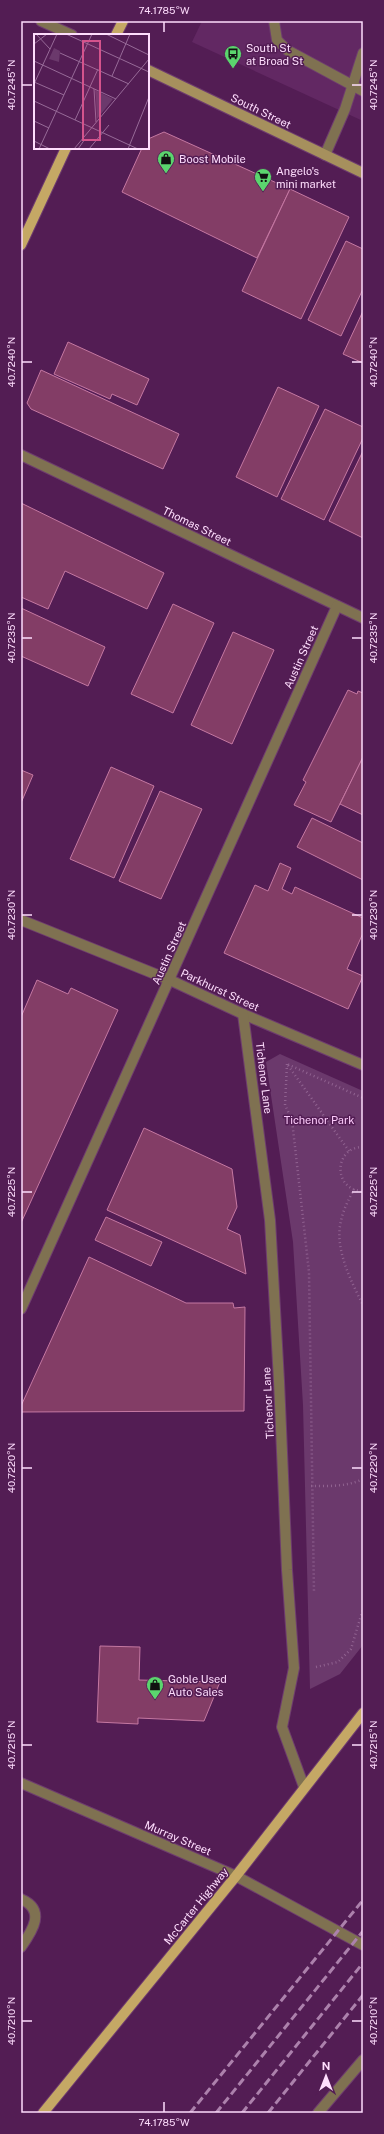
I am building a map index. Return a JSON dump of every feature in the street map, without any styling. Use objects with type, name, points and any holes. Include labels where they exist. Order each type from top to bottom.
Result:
[{"type":"main road","points":[[116,34],[123,21]]},
{"type":"main road","name":"South Street","points":[[149,70],[363,173]]},
{"type":"main road","points":[[21,246],[66,149]]},
{"type":"main road","name":"McCarter Highway","points":[[44,2113],[236,1876],[363,1713]]},
{"type":"street","points":[[41,21],[70,34]]},
{"type":"street","points":[[274,21],[275,34],[282,46],[363,91]]},
{"type":"street","points":[[325,155],[353,86],[363,53]]},
{"type":"street","name":"Thomas Street","points":[[21,455],[363,618]]},
{"type":"street","name":"Austin Street","points":[[21,1309],[337,606]]},
{"type":"street","name":"Parkhurst Street","points":[[21,920],[170,980],[243,1014],[363,1065]]},
{"type":"street","name":"Tichenor Lane","points":[[243,1014],[270,1220],[279,1381],[287,1570],[294,1668],[282,1727],[304,1787]]},
{"type":"street","name":"Murray Street","points":[[21,1783],[236,1876],[363,1945]]},
{"type":"street","points":[[21,1899],[30,1903],[34,1908],[35,1914],[32,1932],[21,1947]]},
{"type":"street","points":[[318,2113],[363,2060]]},
{"type":"path","points":[[287,1064],[363,1098]]},
{"type":"path","points":[[287,1064],[349,1151]]},
{"type":"path","points":[[287,1064],[285,1105],[292,1120],[308,1272],[314,1597]]},
{"type":"path","points":[[363,1147],[349,1151],[341,1160],[340,1172],[344,1183],[354,1189],[363,1191]]},
{"type":"path","points":[[354,1189],[341,1220],[340,1244],[353,1285],[363,1305]]},
{"type":"path","points":[[311,1486],[342,1485],[356,1483],[363,1479]]},
{"type":"path","points":[[315,1660],[315,1667],[338,1662],[352,1649],[363,1609]]},
{"type":"shaded area","points":[[202,21],[363,21],[363,121],[192,42]]},
{"type":"green space","name":"Tichenor Park","points":[[280,1054],[363,1091],[363,1645],[340,1674],[310,1689],[303,1405],[293,1242],[266,1062]]},
{"type":"building","points":[[164,132],[290,189],[257,258],[122,192],[142,149],[149,149],[149,139]]},
{"type":"building","points":[[290,189],[349,217],[301,319],[242,291]]},
{"type":"building","points":[[346,241],[363,249],[363,289],[341,336],[308,320]]},
{"type":"building","points":[[363,311],[363,363],[343,354]]},
{"type":"building","points":[[68,342],[149,379],[137,405],[112,394],[110,399],[54,374]]},
{"type":"building","points":[[41,370],[179,434],[163,469],[31,409],[27,403]]},
{"type":"building","points":[[278,387],[319,406],[277,497],[236,477]]},
{"type":"building","points":[[325,409],[363,427],[363,438],[324,520],[281,499]]},
{"type":"building","points":[[363,451],[363,538],[329,521]]},
{"type":"building","points":[[21,503],[164,573],[147,609],[65,571],[48,609],[21,597]]},
{"type":"building","points":[[173,604],[214,623],[173,713],[131,694]]},
{"type":"building","points":[[21,608],[105,647],[88,686],[21,656]]},
{"type":"building","points":[[233,632],[274,650],[232,744],[191,725]]},
{"type":"building","points":[[348,690],[357,694],[358,691],[363,693],[363,757],[331,822],[294,805],[306,782],[303,780]]},
{"type":"building","points":[[363,757],[363,815],[340,804]]},
{"type":"building","points":[[111,767],[154,786],[114,878],[70,859]]},
{"type":"building","points":[[21,770],[33,775],[21,803]]},
{"type":"building","points":[[160,791],[202,809],[161,899],[119,881]]},
{"type":"building","points":[[312,818],[363,843],[363,880],[297,847]]},
{"type":"building","points":[[280,863],[291,868],[282,889],[292,894],[295,887],[363,918],[363,933],[347,969],[363,976],[348,1009],[224,953],[255,885],[268,891]]},
{"type":"building","points":[[37,980],[68,994],[71,988],[118,1010],[21,1223],[21,1017]]},
{"type":"building","points":[[144,1128],[232,1169],[237,1207],[227,1229],[240,1235],[246,1274],[107,1210]]},
{"type":"building","points":[[106,1217],[162,1242],[151,1266],[95,1240]]},
{"type":"building","points":[[89,1257],[186,1303],[233,1303],[234,1308],[245,1307],[244,1411],[21,1412],[21,1406]]},
{"type":"building","name":"Goble Used Auto Sales","points":[[100,1646],[140,1647],[139,1680],[220,1682],[204,1721],[138,1718],[138,1724],[97,1722]]},
{"type":"railway","points":[[190,2113],[363,1900]]},
{"type":"railway","points":[[216,2113],[363,1931]]},
{"type":"railway","points":[[242,2113],[363,1963]]},
{"type":"railway","points":[[268,2113],[363,1995]]},
{"type":"place","name":"South St at Broad St","points":[[233,69]]},
{"type":"place","name":"Boost Mobile","points":[[166,174]]},
{"type":"place","name":"Angelo's mini market","points":[[263,192]]},
{"type":"place","name":"Goble Used Auto Sales","points":[[155,1700]]}]
